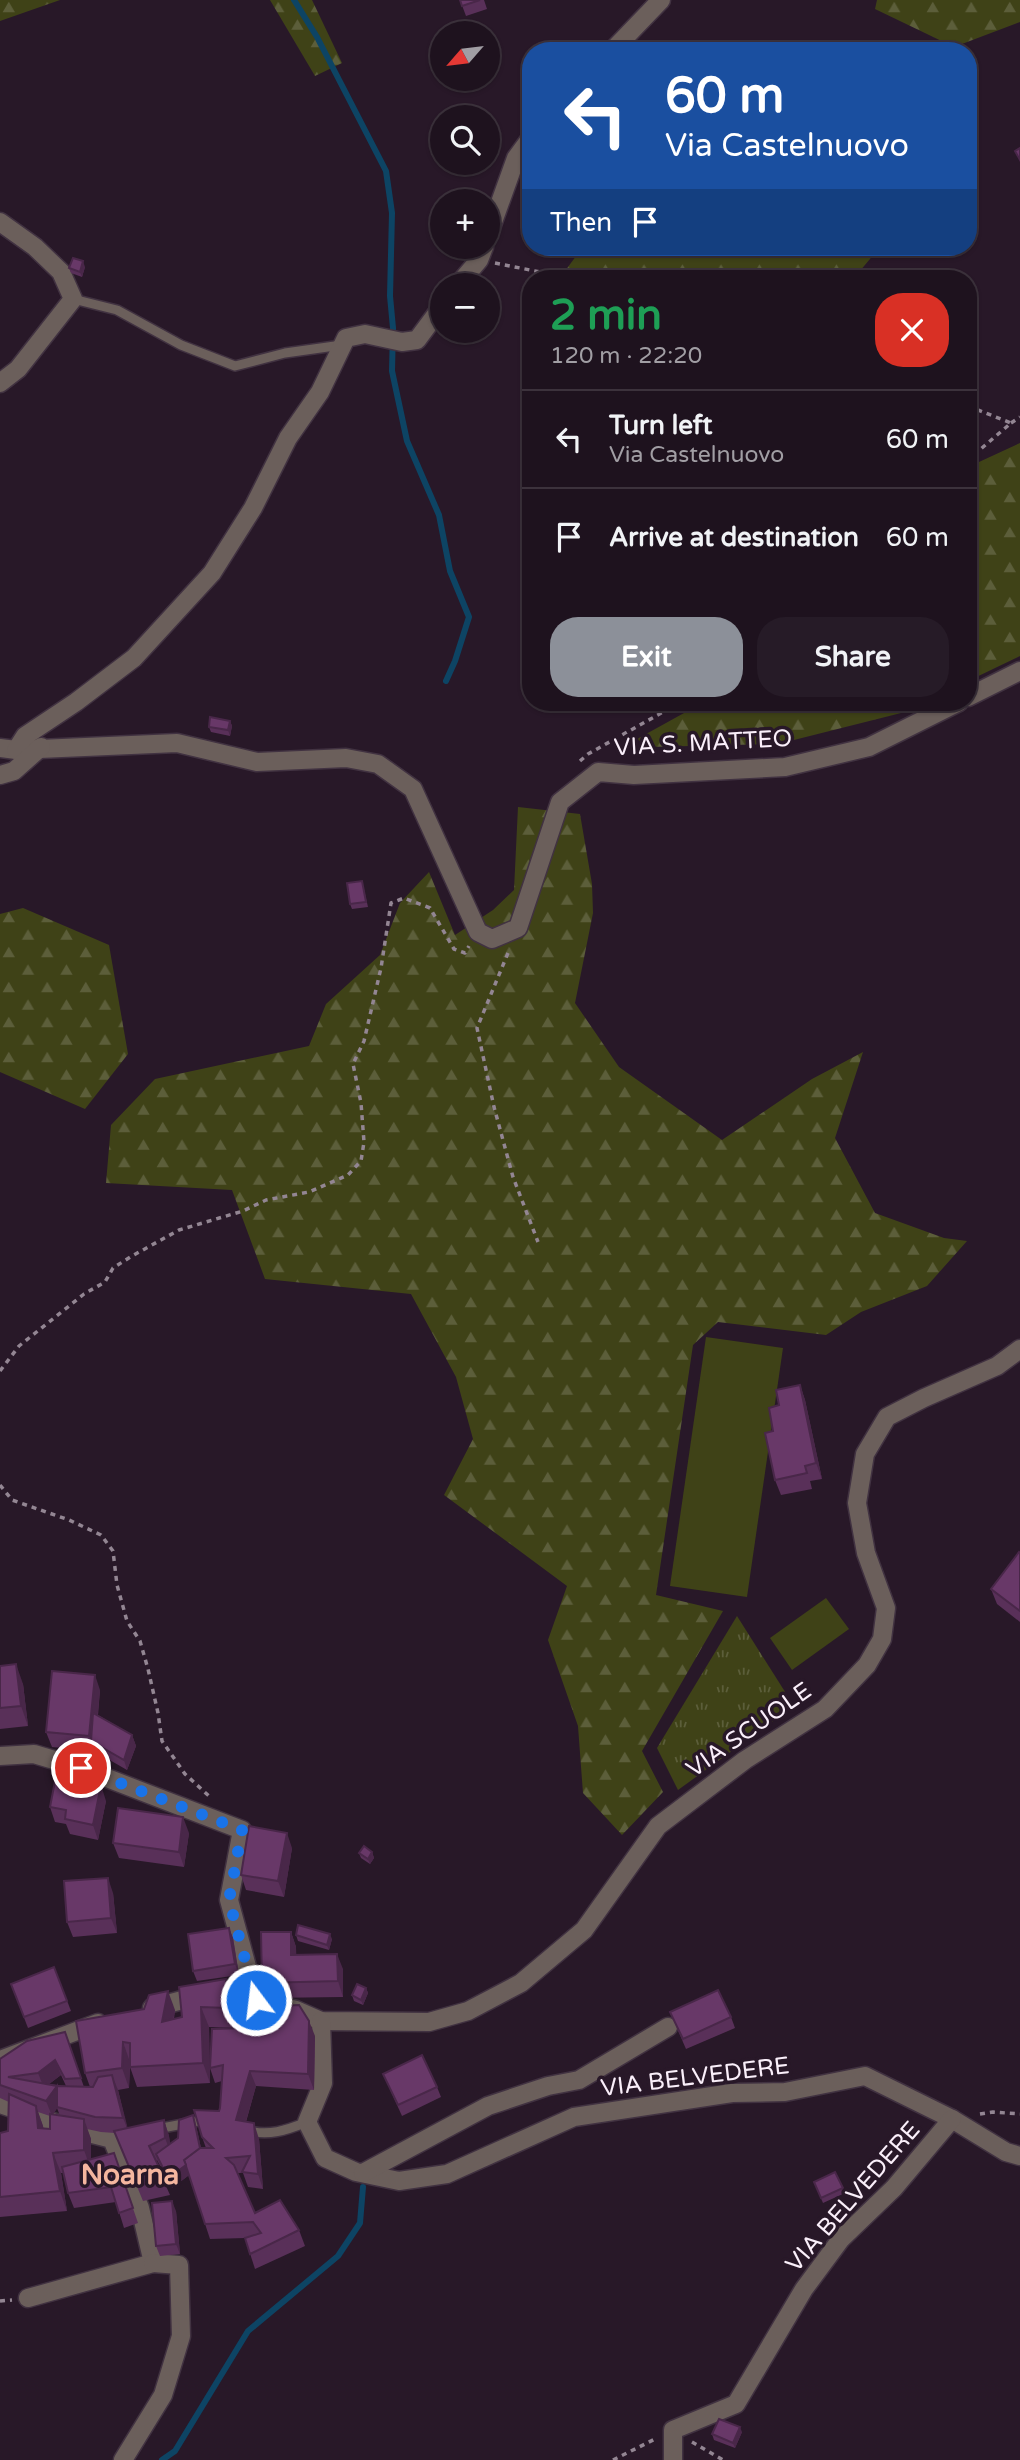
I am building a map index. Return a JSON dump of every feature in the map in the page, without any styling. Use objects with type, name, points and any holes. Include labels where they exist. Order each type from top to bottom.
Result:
[{"type":"street","points":[[621,42],[661,0]]},
{"type":"street","points":[[500,203],[516,158],[522,150]]},
{"type":"street","points":[[0,222],[34,247],[61,272],[73,299],[18,369],[0,383]]},
{"type":"street","points":[[8,749],[134,658],[212,573],[253,508],[288,438],[320,392],[346,338],[365,334],[402,341],[417,340],[430,322]]},
{"type":"street","points":[[977,692],[1020,671]]},
{"type":"street","name":"VIA S. MATTEO","points":[[518,928],[559,802],[598,772],[634,775],[785,767],[869,747],[941,711]]},
{"type":"street","points":[[8,749],[177,743],[257,762],[346,758],[378,764],[413,789],[478,932],[492,939],[518,928]]},
{"type":"street","points":[[0,775],[15,771],[41,747]]},
{"type":"street","name":"VIA SCUOLE","points":[[321,2021],[429,2022],[468,2011],[521,1983],[584,1930],[658,1826],[745,1760],[825,1709],[867,1665],[882,1639],[886,1608],[866,1553],[857,1503],[865,1454],[887,1417],[997,1366],[1020,1349]]},
{"type":"street","points":[[0,1756],[34,1754],[81,1768],[242,1830],[229,1900],[256,2000]]},
{"type":"street","points":[[136,2012],[190,1998],[239,1995],[296,2010],[321,2021],[323,2084],[307,2122]]},
{"type":"street","points":[[0,2060],[109,2019]]},
{"type":"street","name":"VIA BELVEDERE","points":[[363,2173],[488,2106],[548,2086],[579,2080],[668,2027]]},
{"type":"street","name":"VIA BELVEDERE","points":[[307,2122],[325,2158],[363,2173],[398,2181],[447,2174],[574,2117],[732,2093],[785,2092],[864,2076],[952,2119],[1006,2151],[1020,2155]]},
{"type":"street","points":[[0,2104],[117,2143],[140,2208],[153,2263]]},
{"type":"street","name":"VIA BELVEDERE","points":[[673,2460],[673,2430],[736,2404],[804,2289],[841,2239],[894,2188],[952,2119]]},
{"type":"street","points":[[28,2298],[153,2263],[178,2265],[181,2336],[163,2395],[123,2460]]},
{"type":"lane","points":[[73,299],[117,310],[181,345],[235,366],[285,353],[343,345]]},
{"type":"lane","points":[[143,2132],[212,2119],[219,2121]]},
{"type":"lane","points":[[244,2130],[279,2133],[307,2122]]},
{"type":"path","points":[[500,258],[541,270]]},
{"type":"path","points":[[977,410],[1011,423]]},
{"type":"path","points":[[977,452],[1020,417]]},
{"type":"path","points":[[571,768],[588,754],[665,711]]},
{"type":"path","points":[[0,1371],[19,1346],[104,1282],[113,1268],[179,1230],[243,1211],[266,1200],[309,1192],[348,1175],[361,1161],[364,1142],[354,1064],[364,1041],[381,968],[391,903],[404,898],[430,908],[454,949],[465,953],[478,932]]},
{"type":"path","points":[[518,928],[477,1028],[507,1154],[538,1242]]},
{"type":"path","points":[[0,1485],[12,1500],[69,1520],[101,1535],[113,1551],[117,1585],[127,1621],[140,1641],[158,1713],[162,1741],[185,1774],[214,1800]]},
{"type":"path","points":[[952,2119],[993,2112],[1020,2114]]},
{"type":"green space","points":[[0,0],[60,0],[0,21]]},
{"type":"green space","points":[[270,0],[312,0],[342,63],[315,76]]},
{"type":"green space","points":[[877,0],[1020,0],[1020,22],[967,42],[944,42],[875,9]]},
{"type":"green space","points":[[576,256],[872,256],[861,270],[566,270]]},
{"type":"green space","points":[[1020,443],[1020,656],[977,677],[977,464]]},
{"type":"green space","points":[[688,711],[909,711],[778,744],[648,747],[637,739]]},
{"type":"green space","points":[[518,807],[580,814],[592,884],[593,913],[575,1003],[619,1067],[722,1140],[812,1079],[863,1052],[835,1138],[875,1213],[944,1238],[967,1241],[927,1286],[861,1312],[826,1335],[718,1322],[693,1345],[656,1595],[723,1611],[642,1751],[663,1792],[622,1835],[583,1793],[578,1726],[548,1640],[567,1586],[444,1495],[473,1439],[456,1377],[411,1294],[265,1279],[232,1190],[106,1183],[111,1125],[155,1079],[309,1046],[326,1004],[380,955],[400,903],[429,872],[455,935],[493,910],[514,890]]},
{"type":"green space","points":[[23,908],[109,945],[128,1054],[85,1109],[0,1072],[0,914]]},
{"type":"green space","points":[[706,1337],[783,1348],[747,1597],[670,1586]]},
{"type":"green space","points":[[826,1598],[849,1629],[792,1670],[770,1638]]},
{"type":"green space","points":[[737,1616],[794,1706],[678,1790],[657,1748]]},
{"type":"building","points":[[460,0],[480,0],[462,6]]},
{"type":"building","points":[[73,258],[83,261],[80,272],[69,268]]},
{"type":"building","points":[[210,717],[230,721],[228,730],[209,727]]},
{"type":"building","points":[[362,881],[366,902],[350,904],[347,883]]},
{"type":"building","points":[[800,1385],[816,1463],[805,1466],[807,1473],[775,1480],[765,1433],[773,1431],[769,1408],[779,1405],[776,1390]]},
{"type":"building","points":[[1020,1553],[1020,1611],[991,1589]]},
{"type":"building","points":[[16,1664],[21,1706],[0,1708],[0,1666]]},
{"type":"building","points":[[52,1671],[95,1675],[89,1736],[46,1732]]},
{"type":"building","points":[[93,1713],[132,1735],[124,1760],[91,1741]]},
{"type":"building","points":[[56,1776],[101,1785],[93,1825],[65,1819],[66,1810],[50,1807]]},
{"type":"building","points":[[118,1808],[183,1817],[179,1852],[113,1843]]},
{"type":"building","points":[[249,1826],[287,1833],[278,1881],[241,1875]]},
{"type":"building","points":[[364,1846],[372,1852],[368,1859],[359,1853]]},
{"type":"building","points":[[108,1878],[111,1918],[67,1922],[64,1881]]},
{"type":"building","points":[[298,1925],[330,1934],[327,1945],[296,1935]]},
{"type":"building","points":[[229,1928],[235,1964],[193,1971],[188,1934]]},
{"type":"building","points":[[261,1932],[291,1932],[291,1955],[337,1954],[338,1981],[262,1983]]},
{"type":"building","points":[[54,1967],[67,2001],[24,2017],[11,1984]]},
{"type":"building","points":[[226,1979],[228,2008],[201,2007],[203,2063],[130,2067],[130,2043],[123,2042],[122,2068],[85,2073],[76,2021],[144,2009],[149,1995],[168,1991],[162,2022],[182,2017],[179,1987]]},
{"type":"building","points":[[357,1984],[366,1988],[361,2000],[352,1995]]},
{"type":"building","points":[[718,1990],[731,2017],[683,2039],[670,2012]]},
{"type":"building","points":[[299,2005],[309,2021],[308,2074],[250,2071],[236,2120],[254,2123],[258,2174],[242,2172],[250,2156],[226,2158],[234,2165],[255,2213],[280,2200],[299,2230],[250,2254],[245,2238],[261,2233],[253,2222],[205,2224],[184,2160],[199,2148],[213,2148],[202,2137],[194,2110],[219,2111],[220,2108],[223,2065],[210,2068],[212,2029],[277,2027],[277,2006]]},
{"type":"building","points":[[65,2032],[81,2078],[65,2079],[55,2060],[38,2073],[8,2077],[57,2086],[46,2101],[0,2085],[0,2059],[27,2041]]},
{"type":"building","points":[[422,2055],[437,2087],[398,2105],[383,2074]]},
{"type":"building","points":[[112,2075],[123,2118],[95,2117],[57,2107],[57,2086],[93,2087],[98,2077]]},
{"type":"building","points":[[9,2094],[36,2106],[38,2128],[50,2129],[50,2114],[84,2119],[84,2150],[53,2153],[60,2191],[0,2197],[0,2133],[8,2131]]},
{"type":"building","points":[[193,2115],[200,2148],[184,2160],[186,2165],[168,2178],[156,2154],[178,2138],[179,2120]]},
{"type":"building","points":[[164,2120],[165,2138],[149,2146],[165,2180],[137,2186],[114,2131]]},
{"type":"building","points":[[114,2153],[133,2208],[119,2213],[111,2187],[68,2193],[62,2167]]},
{"type":"building","points":[[835,2172],[843,2188],[821,2198],[814,2182]]},
{"type":"building","points":[[172,2201],[176,2244],[156,2246],[152,2203]]},
{"type":"building","points":[[719,2419],[740,2427],[733,2443],[712,2434]]},
{"type":"waterway","points":[[294,0],[317,37],[386,171],[392,213],[392,371],[407,441],[439,515],[450,571],[469,617],[446,681]]},
{"type":"waterway","points":[[162,2460],[175,2451],[248,2331],[338,2256],[360,2223],[363,2187]]},
{"type":"district","name":"Noarna","points":[[130,2175]]},
{"type":"route","points":[[81,1768],[242,1830],[229,1900],[256,2000]]}]
